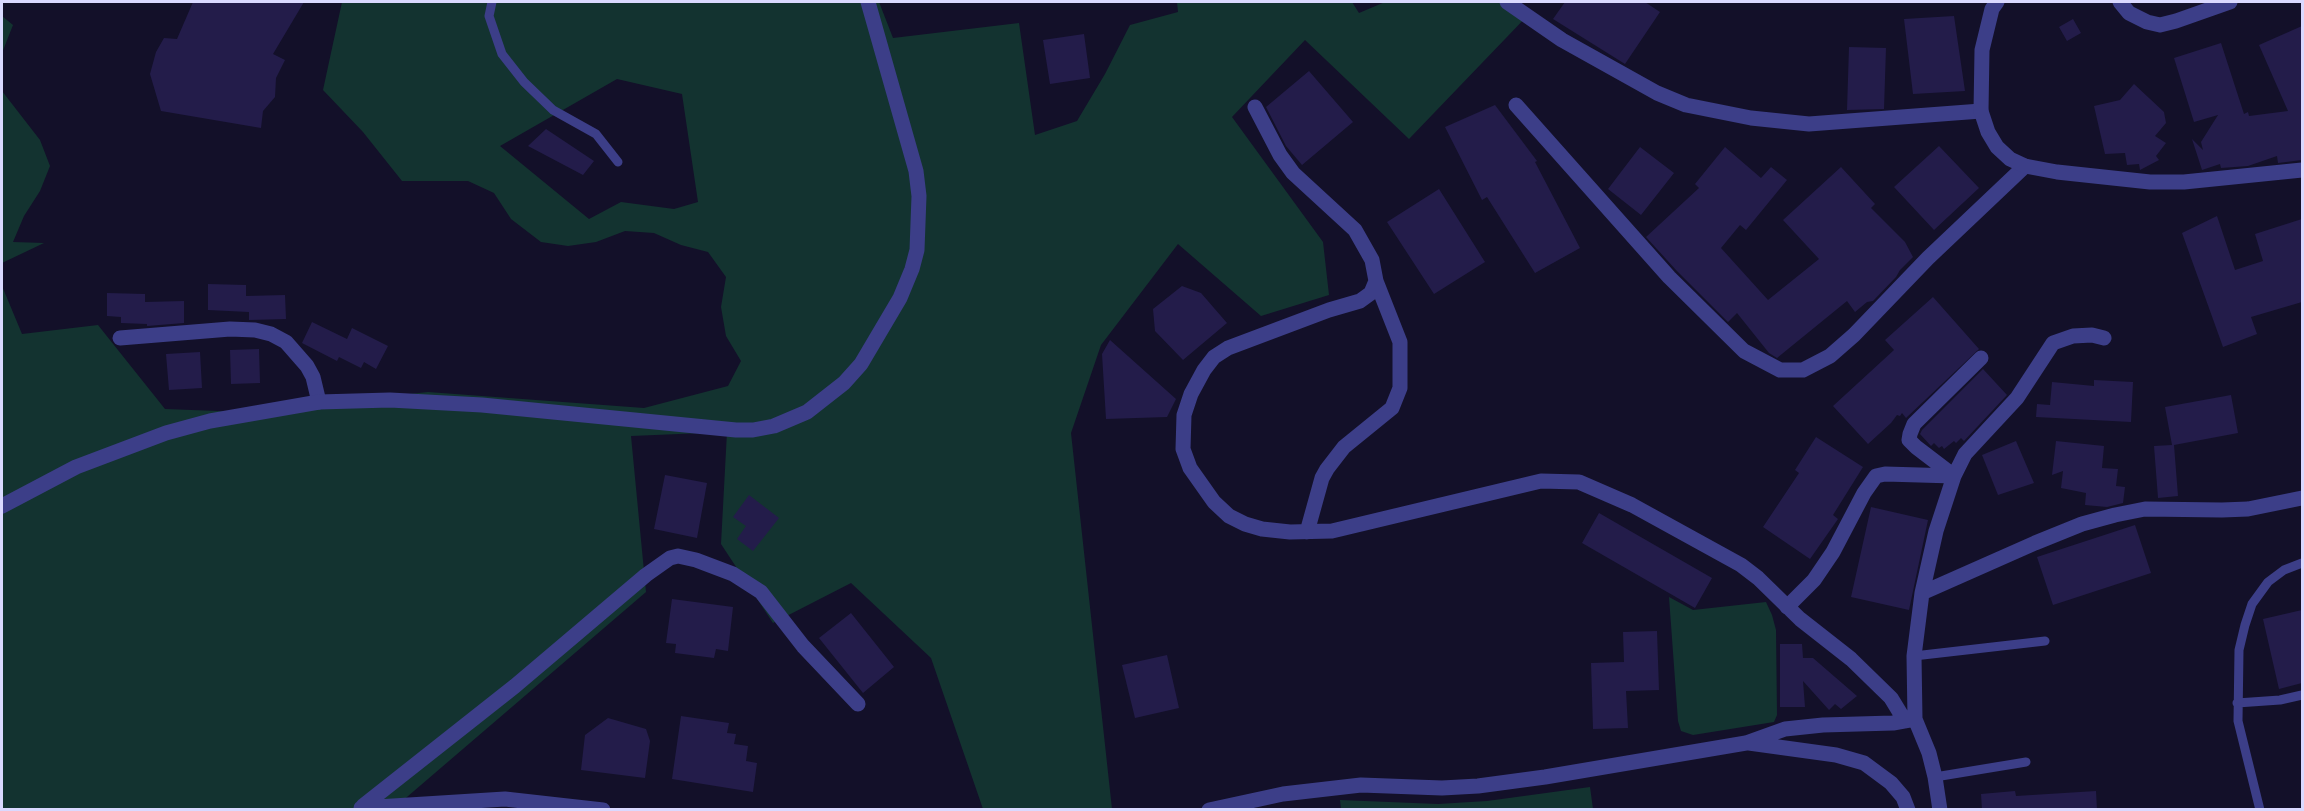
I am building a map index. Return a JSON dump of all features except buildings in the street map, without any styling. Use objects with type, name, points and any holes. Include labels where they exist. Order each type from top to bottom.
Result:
[{"type":"street","points":[[2,506],[76,467],[166,433],[210,421],[319,402],[390,400],[482,405],[744,430],[774,426],[792,420],[825,400],[861,364],[900,298],[912,269],[919,227],[916,171],[868,2]]},
{"type":"street","points":[[1507,2],[1563,40],[1657,93],[1686,105],[1751,118],[1809,124],[1981,111]]},
{"type":"street","points":[[1997,2],[1992,9],[1982,50],[1981,111],[1988,132],[1997,147],[2010,159],[2025,166],[2096,178],[2150,182],[2184,182],[2302,170]]},
{"type":"street","points":[[2120,2],[2129,13],[2147,22],[2160,25],[2230,2]]},
{"type":"street","points":[[1516,105],[1684,292],[1744,351],[1780,370],[1803,370],[1830,356],[2025,166]]},
{"type":"street","points":[[1255,107],[1293,173],[1355,231],[1372,260],[1376,281],[1400,342],[1400,388],[1392,408],[1344,447],[1327,469],[1322,477],[1307,532]]},
{"type":"street","points":[[1376,281],[1371,294],[1360,301],[1329,310],[1222,351],[1209,363],[1197,381],[1182,431],[1184,449],[1190,468],[1199,485],[1214,502],[1229,516],[1262,529],[1332,531],[1541,481],[1579,482],[1632,505],[1741,566],[1758,578],[1787,607],[1851,659],[1910,720],[1929,753],[1940,810]]},
{"type":"street","points":[[120,338],[230,329],[255,330],[271,334],[286,342],[307,366],[313,377],[319,402]]},
{"type":"street","points":[[1910,720],[1914,656],[1922,593],[1936,531],[1954,476],[1965,454],[2017,398],[2053,344],[2073,336],[2092,335],[2104,338]]},
{"type":"street","points":[[1954,476],[1916,447],[1909,440],[1910,434],[1914,424],[1981,358]]},
{"type":"street","points":[[1787,607],[1814,580],[1833,552],[1864,493],[1876,476],[1885,474],[1954,476]]},
{"type":"street","points":[[1922,593],[2082,524],[2115,515],[2155,508],[2248,509],[2302,498]]},
{"type":"street","points":[[361,808],[515,686],[646,575],[670,558],[678,556],[733,574],[761,592],[802,646],[858,704]]},
{"type":"street","points":[[1209,810],[1282,794],[1361,785],[1442,788],[1478,786],[1746,743],[1785,729],[1910,720]]},
{"type":"street","points":[[1746,743],[1836,755],[1864,763],[1891,783],[1903,797],[1908,810]]},
{"type":"street","points":[[361,808],[505,799],[603,810]]},
{"type":"lane","points":[[492,2],[489,16],[502,54],[509,63],[524,82],[553,110],[596,134],[618,162]]},
{"type":"lane","points":[[2260,810],[2241,738],[2237,703],[2240,650],[2252,604],[2268,582],[2284,570],[2302,563]]},
{"type":"lane","points":[[1914,656],[2045,641]]},
{"type":"lane","points":[[2237,703],[2280,700],[2302,695]]},
{"type":"lane","points":[[1935,777],[2026,762]]},
{"type":"green space","points":[[342,2],[879,2],[893,38],[1019,23],[1035,135],[1077,121],[1130,25],[1178,12],[1177,2],[1352,2],[1359,13],[1385,2],[1514,2],[1530,13],[1409,139],[1305,40],[1232,117],[1323,242],[1329,295],[1261,316],[1178,244],[1101,345],[1071,433],[1112,809],[983,809],[931,658],[851,583],[773,623],[721,544],[727,432],[631,436],[646,592],[393,809],[2,809],[2,286],[22,334],[98,325],[165,409],[245,412],[428,392],[644,408],[728,386],[741,361],[726,336],[721,307],[726,277],[708,252],[681,245],[654,233],[625,231],[596,242],[568,246],[541,242],[511,219],[494,193],[468,181],[402,181],[363,132],[323,90]],"holes":[[[617,79],[682,94],[698,202],[674,209],[621,202],[589,219],[500,146]]]},
{"type":"green space","points":[[2,16],[13,25],[2,53]]},
{"type":"green space","points":[[2,91],[40,140],[50,166],[40,191],[24,216],[13,242],[44,243],[2,263]]},
{"type":"green space","points":[[1669,597],[1693,610],[1766,602],[1776,630],[1777,715],[1774,722],[1693,735],[1681,731],[1678,721]]},
{"type":"green space","points":[[1590,787],[1593,809],[1341,809],[1340,800],[1438,804],[1487,801]]}]
